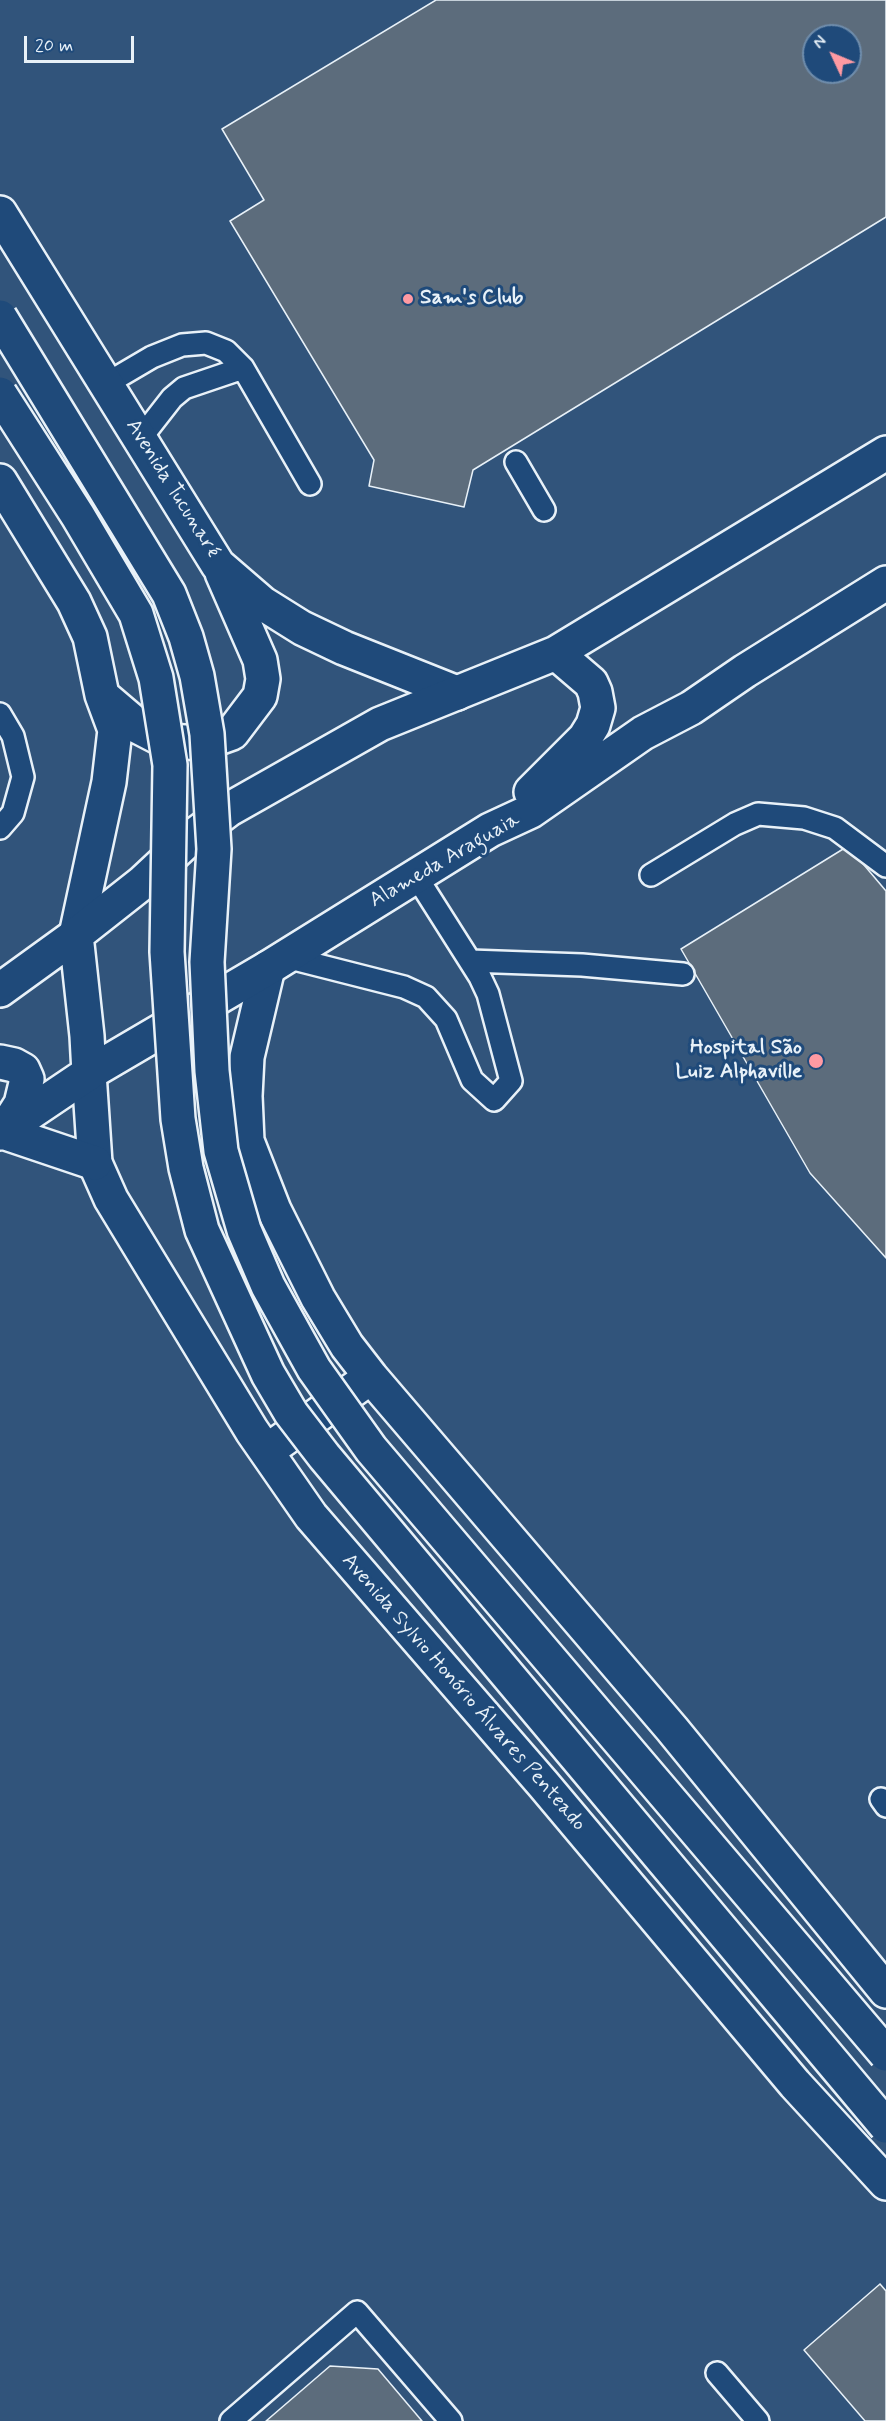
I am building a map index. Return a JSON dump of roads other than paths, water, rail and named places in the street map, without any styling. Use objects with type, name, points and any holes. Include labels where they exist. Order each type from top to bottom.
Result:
[{"type":"street","name":"Avenida Tucunaré","points":[[0,213],[218,565],[262,603],[302,628],[344,648],[456,693]]},
{"type":"street","points":[[0,318],[170,594],[197,676],[207,734],[214,849],[207,962],[212,1071],[220,1140],[243,1230],[268,1286],[314,1369],[371,1449],[886,2054]]},
{"type":"street","points":[[0,394],[78,516],[136,614],[156,678],[170,765],[167,952],[178,1119],[186,1168],[202,1230],[268,1374],[291,1413],[324,1456],[886,2126]]},
{"type":"street","points":[[0,990],[76,935],[142,883],[187,841],[228,810],[380,724],[556,653],[886,453]]},
{"type":"street","points":[[0,481],[74,602],[90,637],[102,695],[116,730],[109,782],[76,935],[85,1015],[95,1163],[1,1132],[21,1104],[27,1079],[23,1070],[0,1062]]},
{"type":"street","points":[[102,695],[139,727],[166,741],[204,743],[232,733],[260,696],[263,679],[260,660],[218,565]]},
{"type":"street","name":"Alameda Araguaia","points":[[1,1132],[89,1073],[277,962],[490,830],[531,811],[643,733],[691,708],[745,671],[886,583]]},
{"type":"street","points":[[490,830],[585,738],[596,717],[597,701],[591,683],[556,653]]},
{"type":"street","points":[[277,962],[248,1057],[245,1096],[247,1140],[274,1210],[318,1298],[347,1346],[371,1377],[672,1729],[886,1990]]},
{"type":"street","name":"Avenida Sylvio Honório Álvares Penteado","points":[[95,1163],[111,1199],[267,1451],[311,1516],[544,1785],[795,2084],[886,2183]]},
{"type":"street","points":[[267,1451],[371,1377]]},
{"type":"lane","points":[[106,384],[152,357],[182,345],[206,343],[226,351],[243,368],[310,484]]},
{"type":"lane","points":[[140,440],[172,398],[184,388],[243,368]]},
{"type":"lane","points":[[516,462],[544,510]]},
{"type":"lane","points":[[0,714],[13,736],[23,777],[13,813],[0,828]]},
{"type":"lane","points":[[651,875],[735,824],[758,814],[804,818],[835,828],[886,866]]},
{"type":"lane","points":[[277,962],[404,987],[426,997],[446,1019],[472,1080],[494,1100],[511,1081],[488,994],[470,961],[416,876]]},
{"type":"lane","points":[[470,961],[582,965],[683,974]]},
{"type":"lane","points":[[231,2421],[357,2312],[451,2421]]},
{"type":"lane","points":[[717,2373],[758,2421]]},
{"type":"place","name":"Sam's Club","points":[[408,299]]},
{"type":"place","name":"Hospital São Luiz Alphaville","points":[[816,1061]]}]
